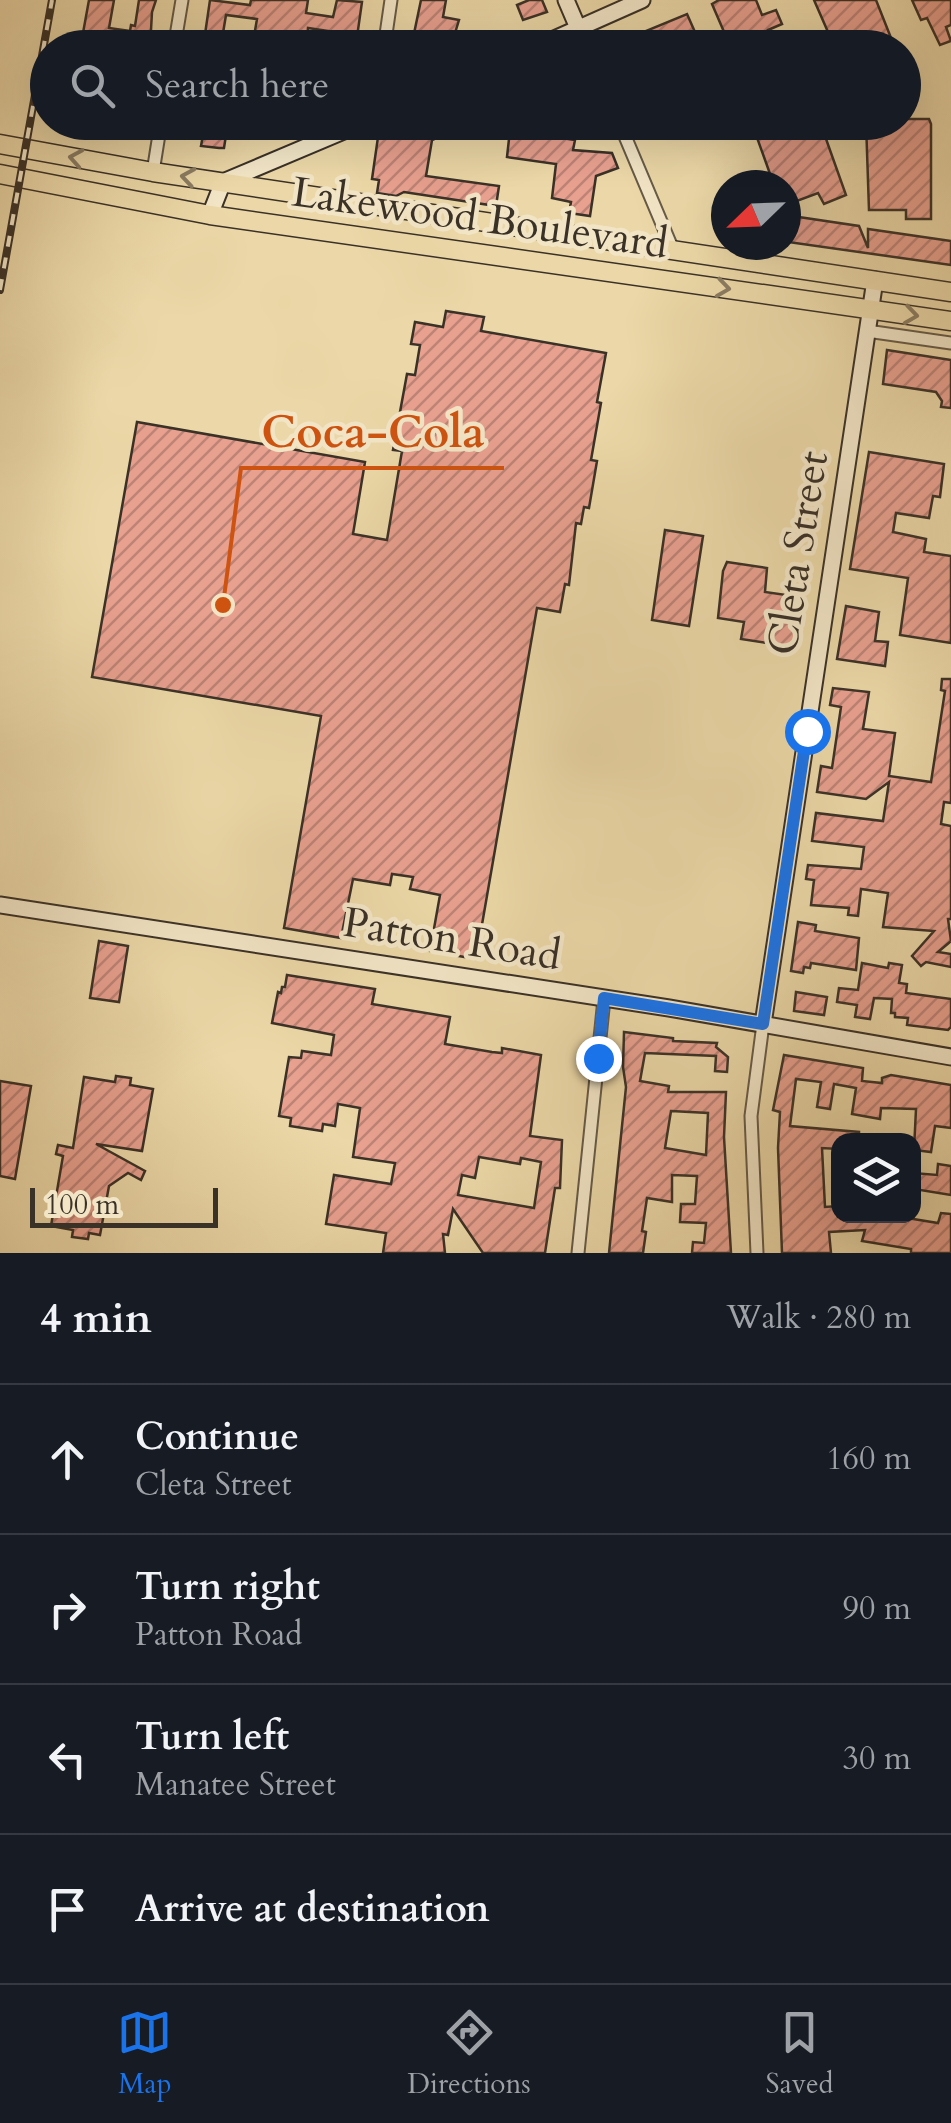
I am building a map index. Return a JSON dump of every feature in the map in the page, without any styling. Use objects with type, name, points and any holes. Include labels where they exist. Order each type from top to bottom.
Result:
[{"type":"main road","name":"Lakewood Boulevard","points":[[0,144],[153,172],[951,292]]},
{"type":"main road","name":"Lakewood Boulevard","points":[[0,174],[210,215],[951,321]]},
{"type":"street","points":[[177,30],[182,0]]},
{"type":"street","points":[[387,30],[391,0]]},
{"type":"street","points":[[566,0],[578,28]]},
{"type":"street","points":[[574,30],[642,0]]},
{"type":"street","points":[[153,172],[158,140]]},
{"type":"street","points":[[210,215],[223,182],[322,140]]},
{"type":"street","points":[[627,140],[673,250]]},
{"type":"street","name":"Cleta Street","points":[[758,1253],[751,1116],[875,280]]},
{"type":"street","points":[[867,330],[951,343]]},
{"type":"street","name":"Patton Road","points":[[0,905],[604,998],[951,1057]]},
{"type":"street","points":[[578,1253],[604,998]]},
{"type":"building","points":[[89,0],[114,0],[109,28],[123,30],[84,30]]},
{"type":"building","points":[[139,0],[156,0],[151,30],[130,30],[131,25],[135,26]]},
{"type":"building","points":[[210,0],[250,5],[251,0],[308,0],[306,13],[333,17],[337,0],[362,2],[358,30],[255,30],[257,19],[226,15],[224,30],[206,30]]},
{"type":"building","points":[[421,0],[446,0],[443,17],[459,20],[456,30],[415,30]]},
{"type":"building","points":[[542,0],[547,12],[523,20],[517,5]]},
{"type":"building","points":[[719,0],[756,0],[762,15],[776,10],[782,24],[768,30],[723,30],[712,4]]},
{"type":"building","points":[[814,0],[876,0],[888,30],[827,30]]},
{"type":"building","points":[[912,0],[951,0],[951,25],[946,27],[951,41],[940,45],[927,18],[921,20]]},
{"type":"building","points":[[687,14],[694,30],[648,30]]},
{"type":"building","points":[[921,119],[929,119],[931,219],[906,219],[906,210],[869,210],[867,140],[921,140]]},
{"type":"building","points":[[202,140],[225,140],[224,148],[201,146]]},
{"type":"building","points":[[378,140],[432,140],[426,176],[499,186],[496,206],[404,192],[396,196],[377,193],[379,180],[372,179]]},
{"type":"building","points":[[509,140],[575,140],[573,150],[612,153],[618,168],[596,176],[590,216],[569,213],[571,202],[552,198],[556,164],[507,157]]},
{"type":"building","points":[[758,140],[826,140],[846,195],[824,204],[818,193],[801,199],[801,170],[769,170]]},
{"type":"building","points":[[801,217],[859,226],[868,248],[868,229],[951,241],[951,265],[801,244]]},
{"type":"building","points":[[446,311],[484,317],[481,331],[606,353],[597,402],[601,403],[591,460],[597,461],[589,508],[584,507],[581,524],[576,523],[569,585],[565,584],[560,612],[537,608],[476,959],[430,951],[440,895],[410,889],[413,877],[392,874],[390,885],[353,879],[341,938],[284,928],[321,716],[92,677],[137,422],[365,462],[353,534],[387,540],[402,451],[393,450],[407,374],[415,375],[420,345],[411,344],[415,322],[443,327]]},
{"type":"building","points":[[887,350],[951,360],[951,408],[941,407],[936,392],[883,384]]},
{"type":"building","points":[[869,452],[944,464],[940,497],[933,496],[929,518],[896,513],[893,532],[926,539],[924,552],[951,556],[951,643],[900,635],[908,578],[850,569]]},
{"type":"building","points":[[665,530],[703,536],[689,626],[652,620]]},
{"type":"building","points":[[727,562],[767,568],[765,592],[800,597],[793,647],[741,639],[744,622],[718,618]]},
{"type":"building","points":[[846,606],[879,612],[875,641],[888,642],[885,666],[837,659]]},
{"type":"building","points":[[942,679],[951,679],[951,803],[944,802],[941,824],[951,826],[951,941],[938,952],[951,954],[951,967],[926,962],[921,966],[912,956],[934,931],[883,927],[888,893],[861,889],[858,916],[848,915],[849,908],[811,905],[814,880],[806,879],[808,865],[861,869],[864,847],[812,841],[816,813],[883,821],[889,782],[866,799],[817,792],[821,766],[832,768],[841,707],[830,705],[833,688],[869,692],[863,729],[895,733],[889,776],[931,782],[945,691],[941,690]]},
{"type":"building","points":[[798,922],[816,925],[815,931],[859,938],[856,970],[811,963],[803,973],[791,971]]},
{"type":"building","points":[[99,941],[128,946],[119,1002],[90,998]]},
{"type":"building","points":[[862,963],[888,968],[889,963],[902,965],[899,983],[907,984],[906,993],[951,999],[951,1027],[948,1030],[907,1025],[908,1018],[891,1013],[892,999],[874,998],[870,1019],[855,1017],[857,1005],[837,1002],[839,988],[858,990]]},
{"type":"building","points":[[287,975],[375,989],[372,1004],[450,1017],[445,1044],[541,1055],[530,1136],[562,1140],[560,1188],[555,1188],[545,1253],[483,1253],[453,1209],[448,1235],[443,1234],[445,1253],[383,1253],[386,1233],[326,1224],[334,1175],[391,1184],[395,1163],[353,1157],[360,1108],[338,1104],[335,1126],[323,1124],[322,1131],[290,1126],[291,1118],[279,1116],[289,1057],[301,1058],[302,1051],[331,1055],[334,1035],[272,1023],[278,992],[285,987]],"holes":[[[479,1157],[520,1164],[521,1158],[541,1162],[534,1208],[458,1195],[462,1175],[475,1178]]]},
{"type":"building","points":[[796,992],[827,997],[824,1015],[794,1011]]},
{"type":"building","points":[[624,1032],[673,1041],[717,1043],[716,1047],[728,1057],[727,1072],[715,1071],[716,1056],[645,1053],[640,1081],[669,1086],[668,1092],[726,1092],[724,1137],[731,1253],[692,1253],[693,1242],[704,1243],[706,1223],[680,1222],[681,1204],[695,1204],[697,1176],[672,1175],[672,1202],[647,1198],[643,1253],[609,1253],[626,1087]],"holes":[[[671,1111],[708,1113],[706,1155],[665,1148]]]},
{"type":"building","points":[[784,1055],[863,1068],[862,1081],[882,1083],[882,1078],[891,1075],[951,1085],[951,1128],[935,1126],[931,1152],[921,1151],[921,1133],[915,1133],[916,1109],[881,1108],[880,1119],[852,1114],[856,1088],[834,1084],[830,1109],[817,1107],[821,1082],[796,1079],[790,1126],[859,1132],[831,1133],[831,1149],[822,1148],[825,1207],[831,1207],[831,1223],[938,1223],[941,1213],[951,1214],[951,1253],[911,1253],[911,1249],[862,1241],[865,1230],[829,1232],[831,1253],[782,1253],[780,1112],[773,1110]]},
{"type":"building","points":[[116,1076],[131,1078],[130,1085],[153,1089],[142,1151],[96,1144],[145,1171],[141,1180],[128,1173],[109,1186],[100,1235],[89,1233],[88,1239],[72,1237],[73,1230],[51,1226],[63,1156],[56,1154],[58,1145],[73,1148],[84,1077],[115,1082]]},
{"type":"building","points":[[0,1081],[31,1086],[15,1179],[0,1176]]},
{"type":"building","points":[[938,1164],[951,1166],[951,1195],[921,1190],[921,1174],[937,1175]]},
{"type":"railway","points":[[47,30],[52,0]]},
{"type":"railway","points":[[0,290],[30,123]]},
{"type":"place","name":"Coca-Cola","points":[[223,605]]},
{"type":"route","points":[[598,1058],[604,998],[763,1024],[807,731]]}]
